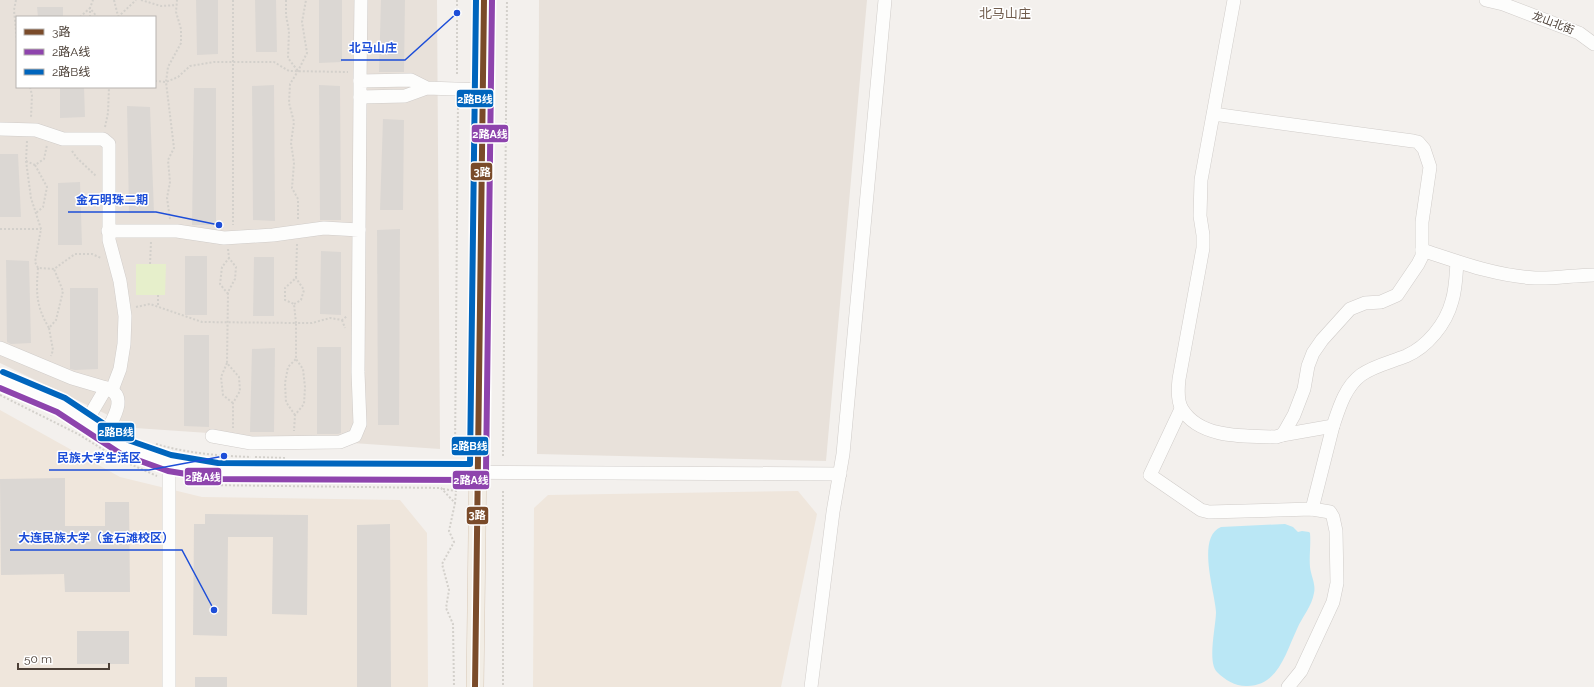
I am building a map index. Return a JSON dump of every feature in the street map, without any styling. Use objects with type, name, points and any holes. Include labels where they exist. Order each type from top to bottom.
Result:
[{"type":"main road","points":[[475,687],[484,0]]},
{"type":"street","points":[[212,436],[233,438],[251,443],[340,442],[355,436],[360,424],[358,372],[361,0]]},
{"type":"street","points":[[811,687],[833,512],[843,454],[885,0]]},
{"type":"street","points":[[1234,0],[1200,193],[1200,216],[1203,235],[1203,248],[1179,379],[1178,393],[1181,409],[1192,420],[1218,433],[1276,437],[1333,426]]},
{"type":"street","name":"龙山北街","points":[[1486,0],[1503,4],[1579,34],[1594,44]]},
{"type":"street","points":[[360,79],[411,80],[427,88],[483,90]]},
{"type":"street","points":[[360,97],[405,96],[427,88]]},
{"type":"street","points":[[1213,114],[1418,142],[1428,156],[1430,167],[1422,222],[1422,256],[1418,264],[1397,295],[1381,302],[1365,303],[1350,309],[1322,340],[1313,353],[1308,366],[1304,389],[1294,415],[1282,435]]},
{"type":"street","points":[[0,129],[36,130],[63,138],[103,140],[109,144],[108,231],[120,281],[124,310],[124,344],[120,369],[109,389],[86,422]]},
{"type":"street","points":[[108,231],[172,231],[230,238],[298,232],[324,228],[359,230]]},
{"type":"street","points":[[1422,250],[1472,267],[1502,274],[1529,277],[1594,275]]},
{"type":"street","points":[[1312,509],[1333,426],[1345,394],[1360,376],[1370,370],[1420,349],[1436,331],[1446,318],[1452,303],[1457,262]]},
{"type":"street","points":[[0,348],[72,378],[109,389],[118,399],[118,408],[105,435]]},
{"type":"street","points":[[0,378],[61,405],[124,447],[169,463],[217,471],[840,474]]},
{"type":"street","points":[[1181,409],[1150,475],[1201,510],[1209,512],[1312,509],[1330,512],[1334,517],[1336,531],[1336,592],[1333,602],[1301,671],[1288,687]]},
{"type":"street","points":[[169,463],[169,687]]},
{"type":"path","points":[[16,0],[14,10],[16,31]]},
{"type":"path","points":[[90,16],[90,8],[93,0]]},
{"type":"path","points":[[114,0],[118,16]]},
{"type":"path","points":[[119,16],[136,0]]},
{"type":"path","points":[[141,0],[161,6],[176,4]]},
{"type":"path","points":[[172,231],[167,198],[170,182],[168,160],[174,148],[166,82],[168,67],[181,43],[181,29],[176,12],[177,0]]},
{"type":"path","points":[[228,295],[220,284],[222,267],[229,258],[230,238],[233,0]]},
{"type":"path","points":[[286,0],[286,15],[289,31],[288,58],[298,71]]},
{"type":"path","points":[[294,304],[301,300],[304,290],[296,278],[298,199],[292,188],[294,163],[291,143],[294,122],[289,103],[290,84],[307,53],[302,22],[306,0]]},
{"type":"path","points":[[455,454],[458,90],[457,0]]},
{"type":"path","points":[[503,456],[507,0]]},
{"type":"path","points":[[81,16],[90,8]]},
{"type":"path","points":[[90,8],[96,16]]},
{"type":"path","points":[[156,82],[166,82],[178,77],[190,66],[214,62],[274,62],[289,71],[350,72],[360,79]]},
{"type":"path","points":[[30,88],[32,96],[32,115],[28,130],[26,161],[31,198],[41,229],[35,262],[38,268],[36,294],[42,316],[49,328],[53,350],[46,367]]},
{"type":"path","points":[[103,140],[108,113],[109,88]]},
{"type":"path","points":[[35,165],[44,159],[49,134]]},
{"type":"path","points":[[63,138],[86,168],[109,185]]},
{"type":"path","points":[[26,161],[35,165],[47,187],[43,207],[36,213]]},
{"type":"path","points":[[0,229],[41,229]]},
{"type":"path","points":[[150,264],[151,231]]},
{"type":"path","points":[[38,268],[54,269],[75,254],[92,254],[104,260],[114,259]]},
{"type":"path","points":[[229,258],[236,267],[234,278],[228,292],[227,363],[221,377],[223,395],[232,403]]},
{"type":"path","points":[[49,328],[56,320],[63,291],[54,269]]},
{"type":"path","points":[[294,304],[285,300],[285,288],[296,278]]},
{"type":"path","points":[[158,295],[158,307]]},
{"type":"path","points":[[124,310],[150,304],[202,322],[228,323],[312,323],[330,318],[342,320],[352,311],[359,311]]},
{"type":"path","points":[[294,304],[296,323],[296,359],[303,368],[305,387],[304,404],[295,415]]},
{"type":"path","points":[[295,442],[295,415],[286,402],[285,383],[288,367],[296,359]]},
{"type":"path","points":[[227,363],[239,377],[240,391],[232,403],[233,438]]},
{"type":"path","points":[[0,395],[78,434],[116,457]]},
{"type":"path","points":[[156,444],[168,448],[224,456],[293,458]]},
{"type":"path","points":[[130,464],[159,477]]},
{"type":"path","points":[[201,485],[441,488],[456,491],[450,531],[454,542],[442,564],[449,590],[446,608],[452,624],[454,687]]},
{"type":"path","points":[[441,488],[455,502]]},
{"type":"path","points":[[503,491],[503,687]]},
{"type":"shaded area","points":[[0,0],[437,0],[440,449],[135,428],[0,363]]},
{"type":"shaded area","points":[[539,0],[867,0],[826,461],[537,454]]},
{"type":"shaded area","points":[[0,410],[120,477],[202,497],[400,500],[427,533],[428,687],[0,687]]},
{"type":"shaded area","points":[[798,491],[817,514],[781,687],[533,687],[534,508],[548,495]]},
{"type":"green space","points":[[136,264],[166,264],[165,295],[136,295]]},
{"type":"water","points":[[1285,524],[1293,527],[1298,532],[1302,531],[1310,533],[1310,567],[1314,586],[1313,598],[1284,657],[1273,674],[1266,681],[1257,685],[1246,686],[1234,684],[1223,678],[1214,667],[1212,652],[1216,612],[1209,566],[1208,553],[1210,542],[1214,533],[1221,527]]},
{"type":"building","points":[[196,0],[218,0],[218,54],[197,55]]},
{"type":"building","points":[[255,0],[276,0],[277,52],[256,52]]},
{"type":"building","points":[[319,0],[342,0],[342,62],[319,63]]},
{"type":"building","points":[[381,0],[405,0],[404,72],[379,72]]},
{"type":"building","points":[[37,7],[63,7],[63,16],[38,16]]},
{"type":"building","points":[[274,85],[275,221],[253,220],[252,86]]},
{"type":"building","points":[[319,85],[340,86],[341,220],[320,220]]},
{"type":"building","points":[[60,88],[84,88],[85,117],[60,118]]},
{"type":"building","points":[[194,88],[216,88],[216,225],[192,225]]},
{"type":"building","points":[[127,106],[150,107],[154,213],[129,213]]},
{"type":"building","points":[[383,119],[404,120],[403,210],[380,210]]},
{"type":"building","points":[[0,154],[18,154],[21,217],[0,217]]},
{"type":"building","points":[[80,182],[82,245],[58,245],[58,183]]},
{"type":"building","points":[[400,229],[399,425],[378,425],[377,230]]},
{"type":"building","points":[[321,251],[341,252],[341,315],[320,314]]},
{"type":"building","points":[[185,256],[207,256],[207,315],[185,315]]},
{"type":"building","points":[[254,257],[274,257],[274,316],[253,316]]},
{"type":"building","points":[[6,260],[29,261],[31,343],[11,344],[7,342]]},
{"type":"building","points":[[70,288],[98,288],[98,369],[70,369]]},
{"type":"building","points":[[184,335],[209,335],[209,427],[184,426]]},
{"type":"building","points":[[317,347],[341,347],[341,433],[338,434],[317,434]]},
{"type":"building","points":[[275,348],[274,432],[250,432],[252,349]]},
{"type":"building","points":[[65,478],[65,526],[105,526],[105,502],[129,502],[130,592],[65,592],[64,574],[1,575],[0,479]]},
{"type":"building","points":[[205,514],[308,515],[307,615],[272,614],[273,537],[228,537],[227,636],[193,635],[194,524],[205,524]]},
{"type":"building","points":[[390,524],[391,687],[357,687],[357,525]]},
{"type":"building","points":[[77,631],[129,631],[129,664],[77,664]]},
{"type":"building","points":[[195,677],[227,677],[227,687],[195,687]]},
{"type":"transit line","name":"2路B线","points":[[3,372],[65,398],[128,440],[171,455],[218,463],[470,464],[476,0]]},
{"type":"transit line","name":"3路","points":[[475,687],[484,0]]},
{"type":"transit line","name":"2路A线","points":[[0,388],[57,412],[121,454],[168,471],[217,479],[478,480],[483,478],[486,472],[492,0]]},
{"type":"place","name":"北马山庄","points":[[457,13]]},
{"type":"place","name":"金石明珠二期","points":[[219,225]]},
{"type":"place","name":"民族大学生活区","points":[[224,456]]},
{"type":"place","name":"大连民族大学（金石滩校区）","points":[[214,610]]},
{"type":"district","name":"北马山庄","points":[[1005,13]]}]
